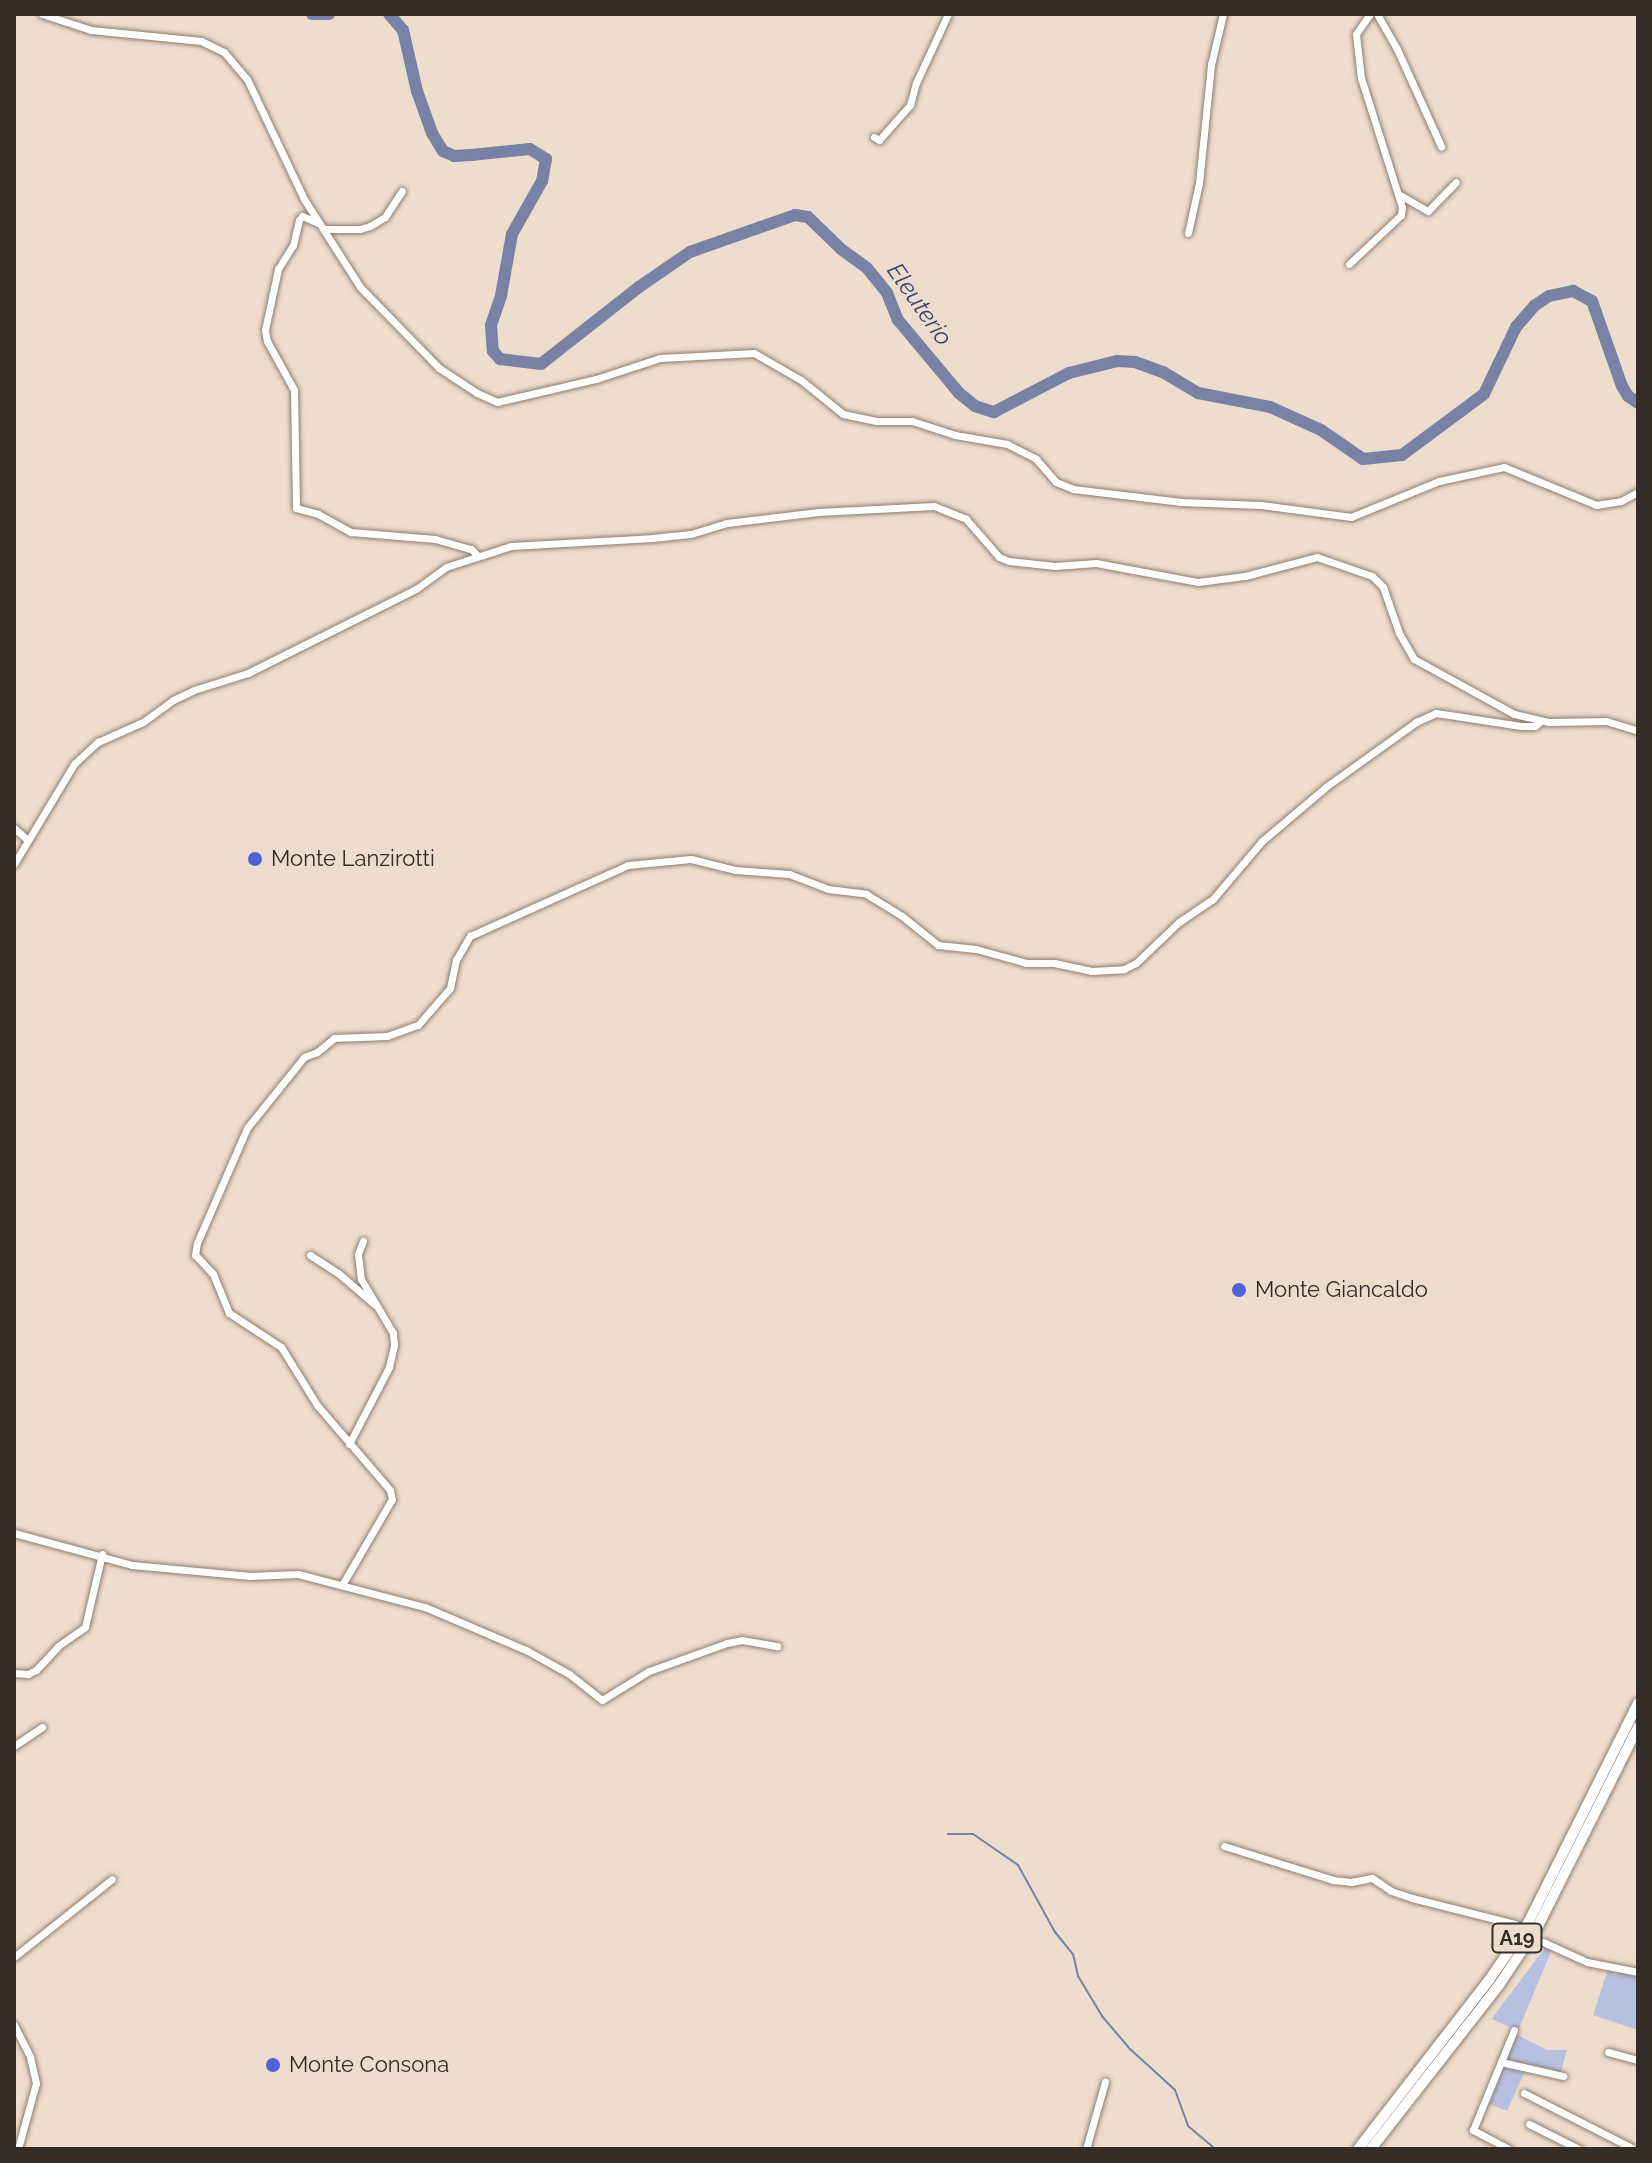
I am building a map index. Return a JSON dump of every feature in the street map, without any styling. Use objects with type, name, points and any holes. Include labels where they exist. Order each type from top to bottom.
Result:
[{"type":"highway","name":"A19","points":[[1358,2149],[1489,1980],[1527,1925],[1638,1703]]},
{"type":"highway","name":"A19","points":[[1371,2149],[1499,1985],[1537,1928],[1638,1727]]},
{"type":"street","points":[[42,14],[91,30],[201,41],[224,52],[258,98],[304,199],[337,255],[385,314],[439,368],[497,402],[596,379],[660,358],[754,353],[801,380],[843,414],[877,421],[912,421],[955,435],[1007,444],[1036,459],[1056,482],[1073,489],[1181,502],[1261,505],[1351,517],[1439,481],[1504,467],[1596,505],[1621,501],[1638,492]]},
{"type":"street","points":[[874,137],[879,140],[910,105],[916,83],[948,14]]},
{"type":"street","points":[[1188,233],[1199,183],[1211,65],[1223,14]]},
{"type":"street","points":[[1349,264],[1401,215],[1400,195],[1361,78],[1356,34],[1370,14]]},
{"type":"street","points":[[1377,14],[1397,49],[1441,146]]},
{"type":"street","points":[[1400,195],[1428,211],[1456,182]]},
{"type":"street","points":[[402,191],[385,217],[360,229],[322,227],[302,216],[293,245],[278,269],[265,330],[267,341],[294,390],[296,508],[318,514],[351,532],[435,539],[471,549],[477,555]]},
{"type":"street","points":[[14,864],[74,764],[98,742],[143,722],[173,700],[248,673],[416,589],[446,567],[477,555],[540,542],[691,534],[727,523],[818,512],[924,506],[952,511],[966,519],[999,557],[1026,565],[1096,563],[1198,582],[1245,576],[1317,557],[1372,576],[1383,587],[1399,633],[1414,659],[1514,714],[1541,721],[1606,721],[1638,731]]},
{"type":"street","points":[[342,1585],[392,1499],[390,1490],[317,1405],[281,1347],[229,1313],[213,1274],[195,1255],[197,1243],[247,1128],[304,1057],[317,1052],[334,1038],[387,1036],[418,1025],[450,988],[456,960],[470,936],[628,865],[691,859],[735,870],[789,874],[828,889],[866,894],[902,916],[938,945],[976,949],[1026,963],[1054,963],[1091,971],[1124,969],[1136,963],[1179,922],[1213,899],[1262,841],[1327,786],[1416,722],[1436,713],[1471,715],[1521,726],[1535,726],[1541,721]]},
{"type":"street","points":[[14,828],[28,840]]},
{"type":"street","points":[[349,1444],[389,1367],[394,1345],[393,1333],[357,1263],[363,1241]]},
{"type":"street","points":[[310,1255],[349,1281],[376,1305]]},
{"type":"street","points":[[14,1533],[102,1554],[132,1565],[250,1576],[298,1574],[425,1607],[496,1635],[569,1674],[602,1700],[649,1671],[727,1643],[742,1640],[777,1646]]},
{"type":"street","points":[[14,1673],[28,1674],[36,1670],[58,1646],[85,1627],[102,1554]]},
{"type":"street","points":[[14,1746],[42,1727]]},
{"type":"street","points":[[1224,1846],[1333,1880],[1351,1882],[1372,1878],[1391,1891],[1412,1898],[1515,1924]]},
{"type":"street","points":[[14,1957],[112,1879]]},
{"type":"street","points":[[1543,1942],[1587,1962],[1638,1972]]},
{"type":"street","points":[[14,2025],[36,2083],[18,2149]]},
{"type":"street","points":[[1509,2149],[1473,2130],[1514,2030]]},
{"type":"street","points":[[14,2050],[23,2043]]},
{"type":"street","points":[[1608,2052],[1638,2060]]},
{"type":"street","points":[[1501,2062],[1563,2076]]},
{"type":"street","points":[[1086,2149],[1105,2082]]},
{"type":"street","points":[[1524,2093],[1632,2148],[1638,2140]]},
{"type":"street","points":[[1529,2124],[1579,2149]]},
{"type":"shaded area","points":[[1541,1944],[1552,1949],[1518,2031],[1492,2019],[1490,2021],[1544,1949]]},
{"type":"shaded area","points":[[1608,1969],[1616,1975],[1619,1972],[1638,1975],[1638,2030],[1593,2015]]},
{"type":"shaded area","points":[[1516,2034],[1547,2050],[1567,2050],[1561,2072],[1506,2059]]},
{"type":"shaded area","points":[[1504,2067],[1525,2071],[1507,2111],[1489,2104]]},
{"type":"waterway","name":"Eleuterio","points":[[312,14],[329,14]]},
{"type":"waterway","name":"Eleuterio","points":[[389,14],[403,30],[417,91],[432,133],[443,151],[454,156],[530,149],[546,159],[542,181],[512,234],[501,296],[491,325],[493,351],[500,359],[541,364],[639,287],[690,252],[795,215],[808,217],[841,249],[867,268],[887,293],[898,320],[959,393],[975,406],[994,412],[1069,373],[1117,361],[1135,362],[1163,372],[1198,393],[1270,407],[1321,430],[1363,459],[1402,455],[1484,394],[1516,327],[1534,306],[1549,296],[1573,291],[1592,301],[1622,386],[1628,396],[1638,403]]},
{"type":"waterway","points":[[948,1834],[973,1834],[1018,1865],[1055,1932],[1073,1954],[1078,1976],[1102,2016],[1130,2049],[1175,2090],[1188,2126],[1215,2149]]},
{"type":"place","name":"Monte Lanzirotti","points":[[255,859]]},
{"type":"place","name":"Monte Giancaldo","points":[[1239,1290]]},
{"type":"place","name":"Monte Consona","points":[[273,2065]]}]
